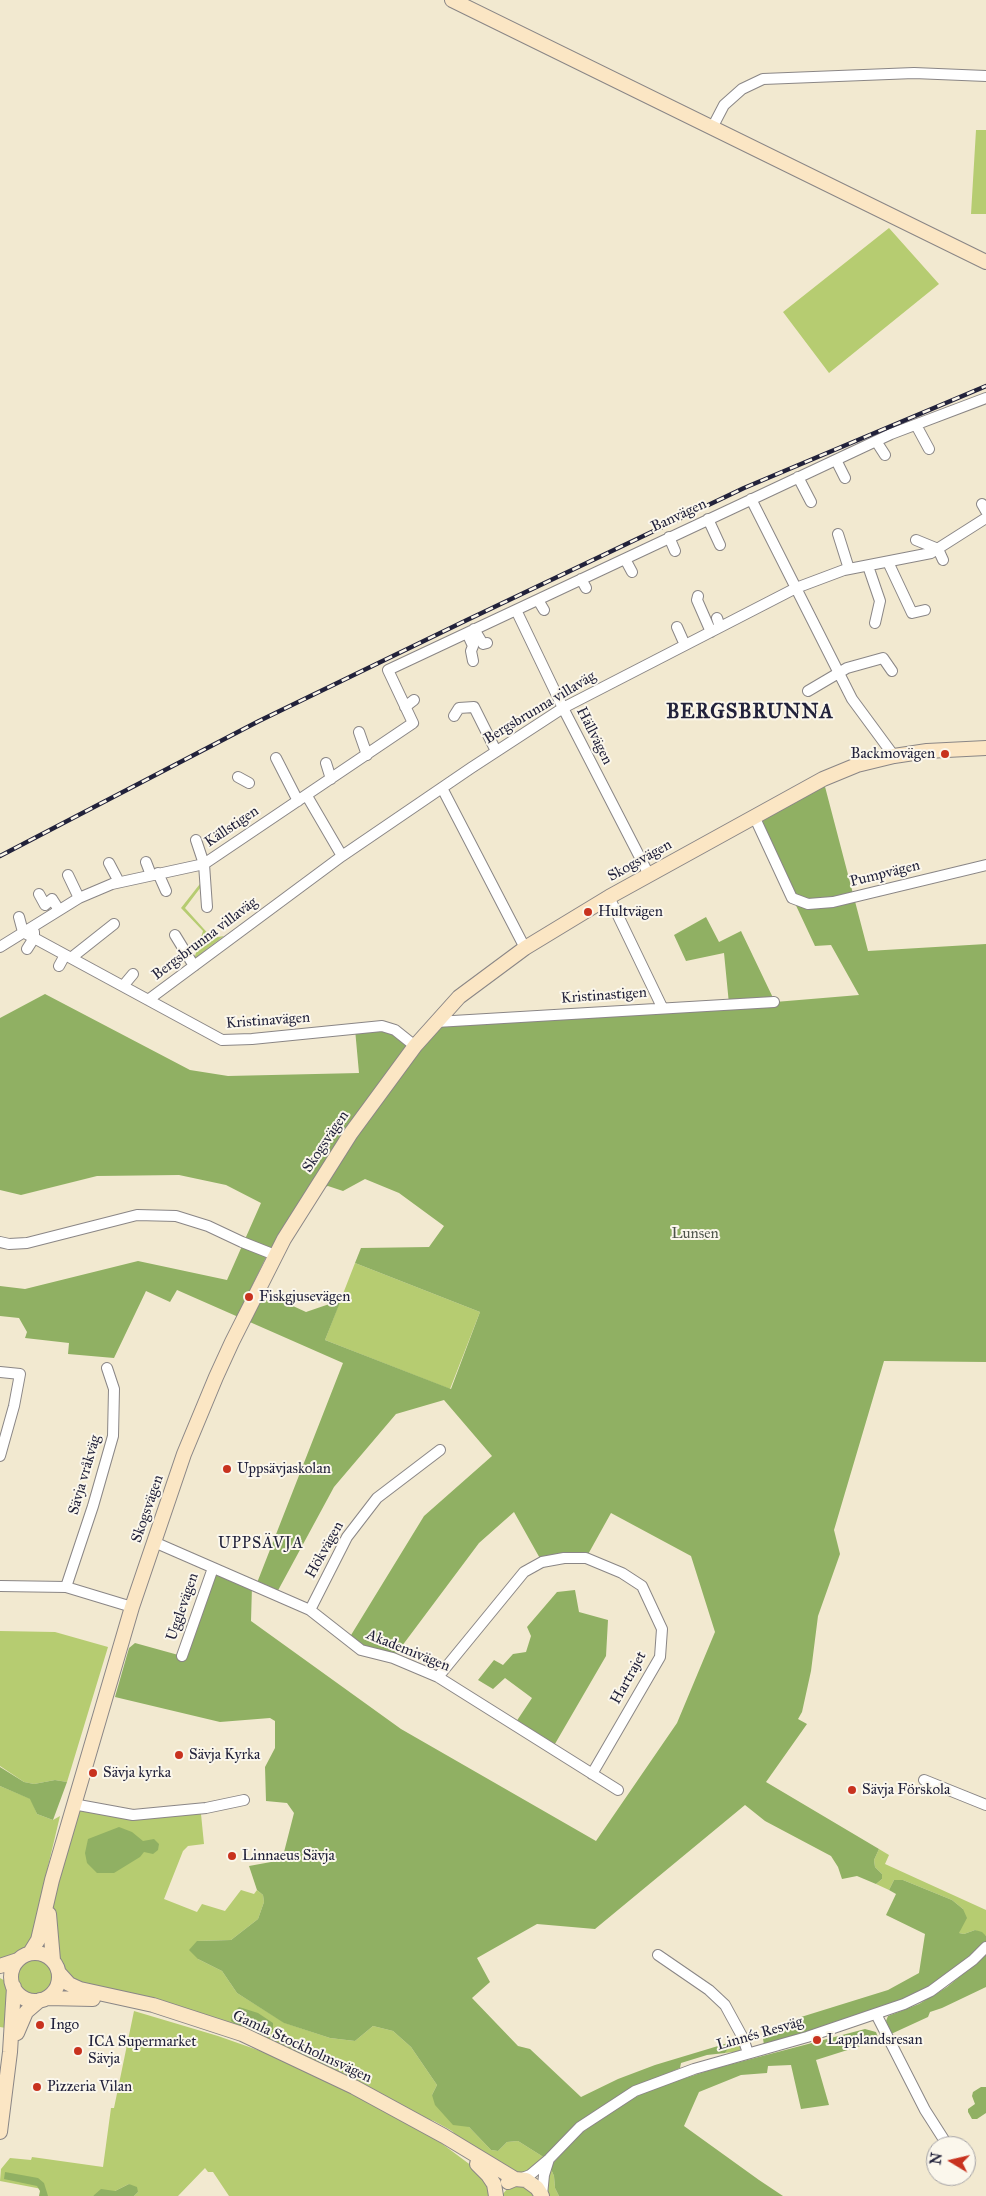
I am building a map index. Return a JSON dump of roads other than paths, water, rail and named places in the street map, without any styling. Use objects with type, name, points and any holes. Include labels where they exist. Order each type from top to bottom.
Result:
[{"type":"street","points":[[452,0],[986,262]]},
{"type":"street","points":[[712,128],[724,105],[742,89],[763,79],[914,73],[986,76]]},
{"type":"street","name":"Banvägen","points":[[388,670],[538,600],[583,584],[625,559],[669,537],[876,441],[916,425],[977,406],[986,398]]},
{"type":"street","points":[[916,425],[929,449]]},
{"type":"street","points":[[876,441],[884,455]]},
{"type":"street","points":[[836,460],[845,478]]},
{"type":"street","points":[[798,477],[811,502]]},
{"type":"street","points":[[751,499],[767,522],[796,588],[852,699],[894,756]]},
{"type":"street","name":"Bergsbrunna villaväg","points":[[148,1000],[342,856],[496,751],[563,708],[685,645],[716,625],[765,608],[796,588],[812,587],[849,569],[888,562],[902,555],[930,554],[986,518]]},
{"type":"street","points":[[708,519],[720,545]]},
{"type":"street","points":[[838,534],[849,569]]},
{"type":"street","points":[[669,537],[675,550]]},
{"type":"street","points":[[916,540],[938,549],[943,560]]},
{"type":"street","points":[[625,559],[632,572]]},
{"type":"street","points":[[888,562],[912,614],[925,610]]},
{"type":"street","points":[[868,566],[880,601],[876,623]]},
{"type":"street","points":[[698,596],[697,600],[716,625]]},
{"type":"street","points":[[538,600],[544,610]]},
{"type":"street","name":"Hällvägen","points":[[516,610],[563,708],[648,875]]},
{"type":"street","points":[[677,628],[685,645]]},
{"type":"street","points":[[471,631],[483,644],[487,642]]},
{"type":"street","points":[[471,631],[474,646],[471,651],[473,661]]},
{"type":"street","points":[[808,691],[848,668],[883,658],[892,671]]},
{"type":"street","name":"Källstigen","points":[[0,947],[23,932],[66,909],[79,898],[96,896],[119,882],[204,864],[257,832],[331,779],[340,767],[357,767],[367,755],[395,739],[413,723],[390,684],[388,670]]},
{"type":"street","points":[[405,707],[414,700]]},
{"type":"street","points":[[454,716],[459,708],[474,706],[496,751]]},
{"type":"street","points":[[359,732],[367,755]]},
{"type":"street","name":"Skogsvägen","points":[[24,1956],[38,1940],[73,1804],[132,1607],[184,1454],[216,1377],[275,1255],[351,1133],[415,1046],[459,997],[525,948],[609,897],[823,779],[857,765],[894,756],[927,750],[986,748]]},
{"type":"street","points":[[276,758],[342,856]]},
{"type":"street","points":[[326,763],[331,779]]},
{"type":"street","points":[[238,777],[249,783]]},
{"type":"street","points":[[442,788],[525,948]]},
{"type":"street","name":"Pumpvägen","points":[[754,816],[792,898],[808,904],[833,902],[986,865]]},
{"type":"street","points":[[196,840],[204,864],[207,907]]},
{"type":"street","points":[[146,862],[166,891]]},
{"type":"street","points":[[109,863],[119,882]]},
{"type":"street","points":[[68,876],[79,898]]},
{"type":"street","points":[[39,894],[45,905],[52,899],[66,909]]},
{"type":"street","points":[[609,897],[662,1007]]},
{"type":"street","points":[[19,917],[23,932]]},
{"type":"street","points":[[59,966],[68,956],[114,924]]},
{"type":"street","points":[[27,949],[34,938],[34,926]]},
{"type":"street","name":"Kristinavägen","points":[[23,932],[222,1040],[252,1039],[382,1026],[395,1030],[415,1046]]},
{"type":"street","points":[[176,934],[194,966]]},
{"type":"street","points":[[123,986],[133,974]]},
{"type":"street","name":"Kristinastigen","points":[[436,1022],[662,1007],[774,1002]]},
{"type":"street","points":[[0,1242],[9,1244],[27,1243],[137,1215],[176,1216],[208,1226],[275,1255]]},
{"type":"street","name":"Sävja vråkväg","points":[[66,1587],[93,1506],[113,1436],[114,1389],[107,1368]]},
{"type":"street","points":[[0,1372],[20,1374],[14,1406],[0,1456]]},
{"type":"street","name":"Hökvägen","points":[[310,1610],[347,1537],[377,1498],[440,1450]]},
{"type":"street","name":"Akademivägen","points":[[154,1542],[310,1610],[361,1650],[393,1658],[438,1677],[592,1774]]},
{"type":"street","name":"Hartrajet","points":[[438,1677],[524,1572],[542,1562],[564,1558],[586,1558],[622,1573],[642,1586],[662,1629],[660,1657],[592,1774]]},
{"type":"street","name":"Ugglevägen","points":[[182,1656],[213,1568]]},
{"type":"street","points":[[0,1586],[66,1587],[132,1607]]},
{"type":"street","points":[[592,1774],[618,1790]]},
{"type":"street","points":[[924,1780],[986,1805]]},
{"type":"street","points":[[73,1804],[133,1815],[206,1808],[244,1800]]},
{"type":"street","name":"Skogsvägen","points":[[52,1880],[48,1917],[56,1967]]},
{"type":"street","name":"Linnés Resväg","points":[[518,2179],[530,2175],[549,2159],[580,2127],[635,2091],[694,2069],[807,2037],[904,2004],[931,1991],[973,1960],[986,1947]]},
{"type":"street","points":[[0,1966],[24,1956],[44,1954],[56,1967],[58,1984],[54,1992],[29,2008],[5,2052]]},
{"type":"street","points":[[658,1954],[709,1990],[725,2005],[743,2038],[748,2053]]},
{"type":"street","points":[[0,2132],[8,1979],[24,1956]]},
{"type":"street","name":"Gamla Stockholmsvägen","points":[[56,1967],[65,1981],[74,1987],[140,2003]]},
{"type":"street","points":[[8,1979],[23,1997],[31,2000],[43,1999]]},
{"type":"street","name":"Gamla Stockholmsvägen","points":[[43,1999],[63,1997],[153,2005],[242,2034],[354,2087],[518,2179],[532,2183],[542,2195]]},
{"type":"street","points":[[876,2014],[926,2110],[942,2136]]},
{"type":"street","name":"Gamla Stockholmsvägen","points":[[444,2136],[488,2175],[494,2184],[496,2196]]},
{"type":"street","points":[[542,2195],[544,2175],[549,2159]]},
{"type":"street","points":[[496,2196],[503,2186],[518,2179]]},
{"type":"railway","points":[[0,856],[259,721],[467,620],[744,488],[986,386]]},
{"type":"place","name":"Backmovägen","points":[[945,754]]},
{"type":"place","name":"Hultvägen","points":[[588,912]]},
{"type":"place","name":"Fiskgjusevägen","points":[[249,1297]]},
{"type":"place","name":"Uppsävjaskolan","points":[[227,1469]]},
{"type":"place","name":"Sävja Kyrka","points":[[179,1755]]},
{"type":"place","name":"Sävja kyrka","points":[[93,1773]]},
{"type":"place","name":"Sävja Förskola","points":[[852,1790]]},
{"type":"place","name":"Linnaeus Sävja","points":[[232,1856]]},
{"type":"place","name":"Ingo","points":[[40,2025]]},
{"type":"place","name":"Lapplandsresan","points":[[817,2040]]},
{"type":"place","name":"ICA Supermarket Sävja","points":[[78,2051]]},
{"type":"place","name":"Pizzeria Vilan","points":[[37,2087]]},
{"type":"district","name":"BERGSBRUNNA","points":[[750,713]]},
{"type":"district","name":"UPPSÄVJA","points":[[261,1544]]},
{"type":"park label","name":"Lunsen","points":[[695,1234]]}]
